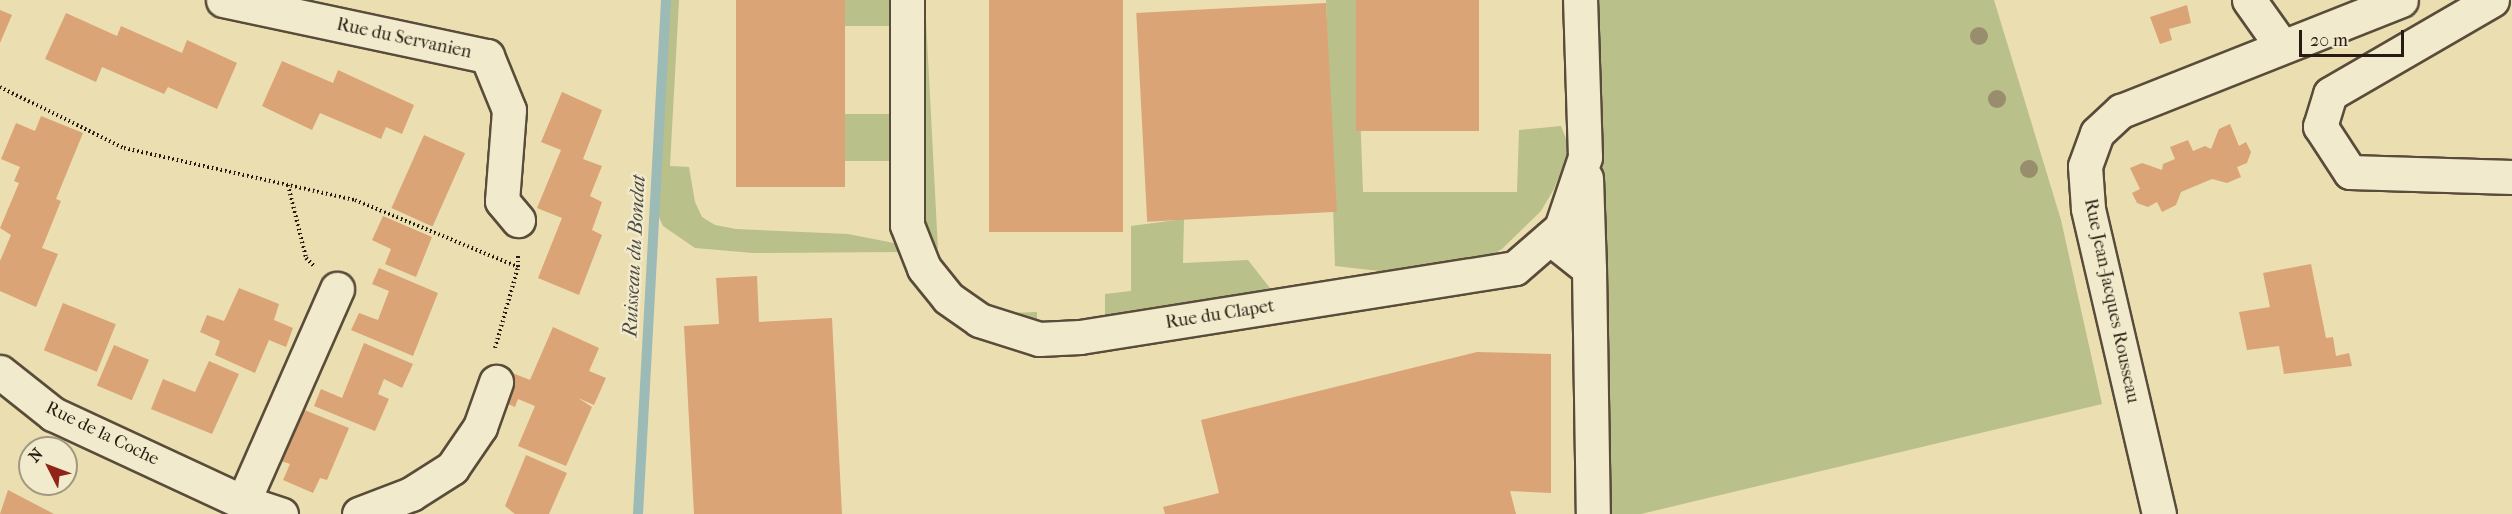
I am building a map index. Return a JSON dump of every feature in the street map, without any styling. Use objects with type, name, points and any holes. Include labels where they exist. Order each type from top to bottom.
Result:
[{"type":"street","name":"Rue du Servanien","points":[[223,0],[487,57],[509,110],[502,201],[518,219]]},
{"type":"street","name":"Rue du Clapet","points":[[907,0],[908,225],[924,268],[948,298],[979,320],[1008,332],[1039,339],[1080,338],[1515,268],[1561,228],[1585,157],[1580,0]]},
{"type":"street","points":[[2249,0],[2280,45]]},
{"type":"street","name":"Rue Jean-Jacques Rousseau","points":[[2159,514],[2088,208],[2085,166],[2097,133],[2121,111],[2280,45],[2402,0]]},
{"type":"street","points":[[2492,0],[2330,94],[2320,126],[2350,172],[2512,177]]},
{"type":"street","points":[[1585,157],[1593,514]]},
{"type":"street","points":[[1550,238],[1589,269]]},
{"type":"street","points":[[243,502],[337,288]]},
{"type":"street","name":"Rue de la Coche","points":[[0,372],[53,414],[243,502],[281,514]]},
{"type":"street","points":[[359,514],[411,494],[452,468],[480,428],[496,382]]},
{"type":"path","points":[[0,87],[124,148],[355,200],[518,267]]},
{"type":"path","points":[[288,185],[306,258],[337,288]]},
{"type":"path","points":[[496,382],[495,347],[518,267],[518,219]]},
{"type":"green space","points":[[664,0],[679,0],[670,166],[689,167],[695,202],[702,217],[715,225],[736,229],[848,234],[899,244],[901,252],[753,253],[695,248],[663,226],[654,206]]},
{"type":"green space","points":[[845,0],[894,0],[894,26],[845,26]]},
{"type":"green space","points":[[919,0],[925,0],[938,250],[921,221]]},
{"type":"green space","points":[[1326,0],[1356,0],[1363,192],[1517,192],[1519,130],[1561,126],[1568,144],[1567,155],[1554,189],[1541,211],[1502,249],[1484,259],[1424,276],[1335,266]]},
{"type":"green space","points":[[1599,0],[1994,0],[2061,220],[2102,404],[1641,514],[1610,514]]},
{"type":"green space","points":[[841,114],[890,114],[890,161],[841,161]]},
{"type":"green space","points":[[1184,219],[1183,263],[1248,260],[1276,296],[1105,321],[1105,294],[1131,291],[1131,226]]},
{"type":"green space","points":[[1037,312],[1037,325],[1105,321],[1091,328],[1029,327],[1012,313]]},
{"type":"building","points":[[736,0],[845,0],[845,187],[736,187]]},
{"type":"building","points":[[989,0],[1123,0],[1123,232],[989,232]]},
{"type":"building","points":[[1356,0],[1479,0],[1479,131],[1356,131]]},
{"type":"building","points":[[1326,3],[1337,212],[1147,222],[1136,13]]},
{"type":"building","points":[[2187,5],[2191,23],[2169,29],[2172,40],[2160,44],[2150,17]]},
{"type":"building","points":[[0,10],[12,15],[0,43]]},
{"type":"building","points":[[66,13],[117,36],[121,26],[182,53],[187,40],[237,63],[217,109],[168,87],[164,94],[102,67],[96,82],[45,59]]},
{"type":"building","points":[[282,61],[333,83],[338,70],[414,105],[402,134],[386,127],[381,139],[320,113],[312,130],[262,106]]},
{"type":"building","points":[[562,92],[602,110],[583,159],[602,166],[590,196],[602,202],[592,230],[602,235],[579,295],[538,278],[562,218],[537,208],[561,150],[541,142]]},
{"type":"building","points":[[41,116],[83,133],[56,199],[61,201],[42,248],[58,254],[36,307],[0,291],[0,261],[11,235],[0,228],[19,183],[14,181],[20,167],[1,159],[16,123],[35,131]]},
{"type":"building","points":[[2230,124],[2239,146],[2246,142],[2251,152],[2247,163],[2237,167],[2241,177],[2227,183],[2212,179],[2181,192],[2176,205],[2162,212],[2157,202],[2148,207],[2137,203],[2132,193],[2140,189],[2130,168],[2142,163],[2162,170],[2163,164],[2175,159],[2170,147],[2188,140],[2193,151],[2205,146],[2211,149],[2219,129]]},
{"type":"building","points":[[424,135],[465,153],[433,226],[391,208]]},
{"type":"building","points":[[383,216],[432,237],[416,277],[385,264],[391,249],[372,240]]},
{"type":"building","points":[[2311,264],[2326,338],[2333,337],[2336,356],[2349,353],[2352,366],[2284,374],[2279,346],[2247,350],[2239,312],[2270,307],[2263,273]]},
{"type":"building","points":[[379,268],[438,293],[413,356],[351,330],[359,313],[378,320],[389,291],[372,284]]},
{"type":"building","points":[[757,276],[759,322],[832,318],[842,514],[694,514],[684,326],[719,324],[716,278]]},
{"type":"building","points":[[239,288],[279,304],[274,320],[293,328],[286,347],[269,340],[255,373],[215,355],[220,341],[200,332],[207,315],[224,321]]},
{"type":"building","points":[[63,303],[116,324],[97,372],[44,350]]},
{"type":"building","points":[[553,327],[599,348],[589,371],[606,378],[594,405],[578,398],[592,407],[566,466],[518,446],[535,406],[518,399],[515,407],[498,400],[510,372],[530,380]]},
{"type":"building","points":[[364,343],[413,364],[402,388],[384,379],[378,394],[389,399],[375,431],[314,406],[321,389],[342,398]]},
{"type":"building","points":[[114,345],[149,360],[132,400],[97,386]]},
{"type":"building","points":[[1477,352],[1551,354],[1551,493],[1510,491],[1516,514],[1165,514],[1163,507],[1219,493],[1201,420]]},
{"type":"building","points":[[209,361],[239,374],[212,434],[151,409],[163,379],[195,392]]},
{"type":"building","points":[[302,409],[349,428],[327,480],[320,478],[313,493],[283,480],[290,464],[281,461]]},
{"type":"building","points":[[526,455],[567,473],[549,514],[515,514],[505,506]]},
{"type":"building","points":[[8,490],[54,514],[0,514]]},
{"type":"waterway","name":"Ruisseau du Bondat","points":[[638,514],[666,0]]}]
